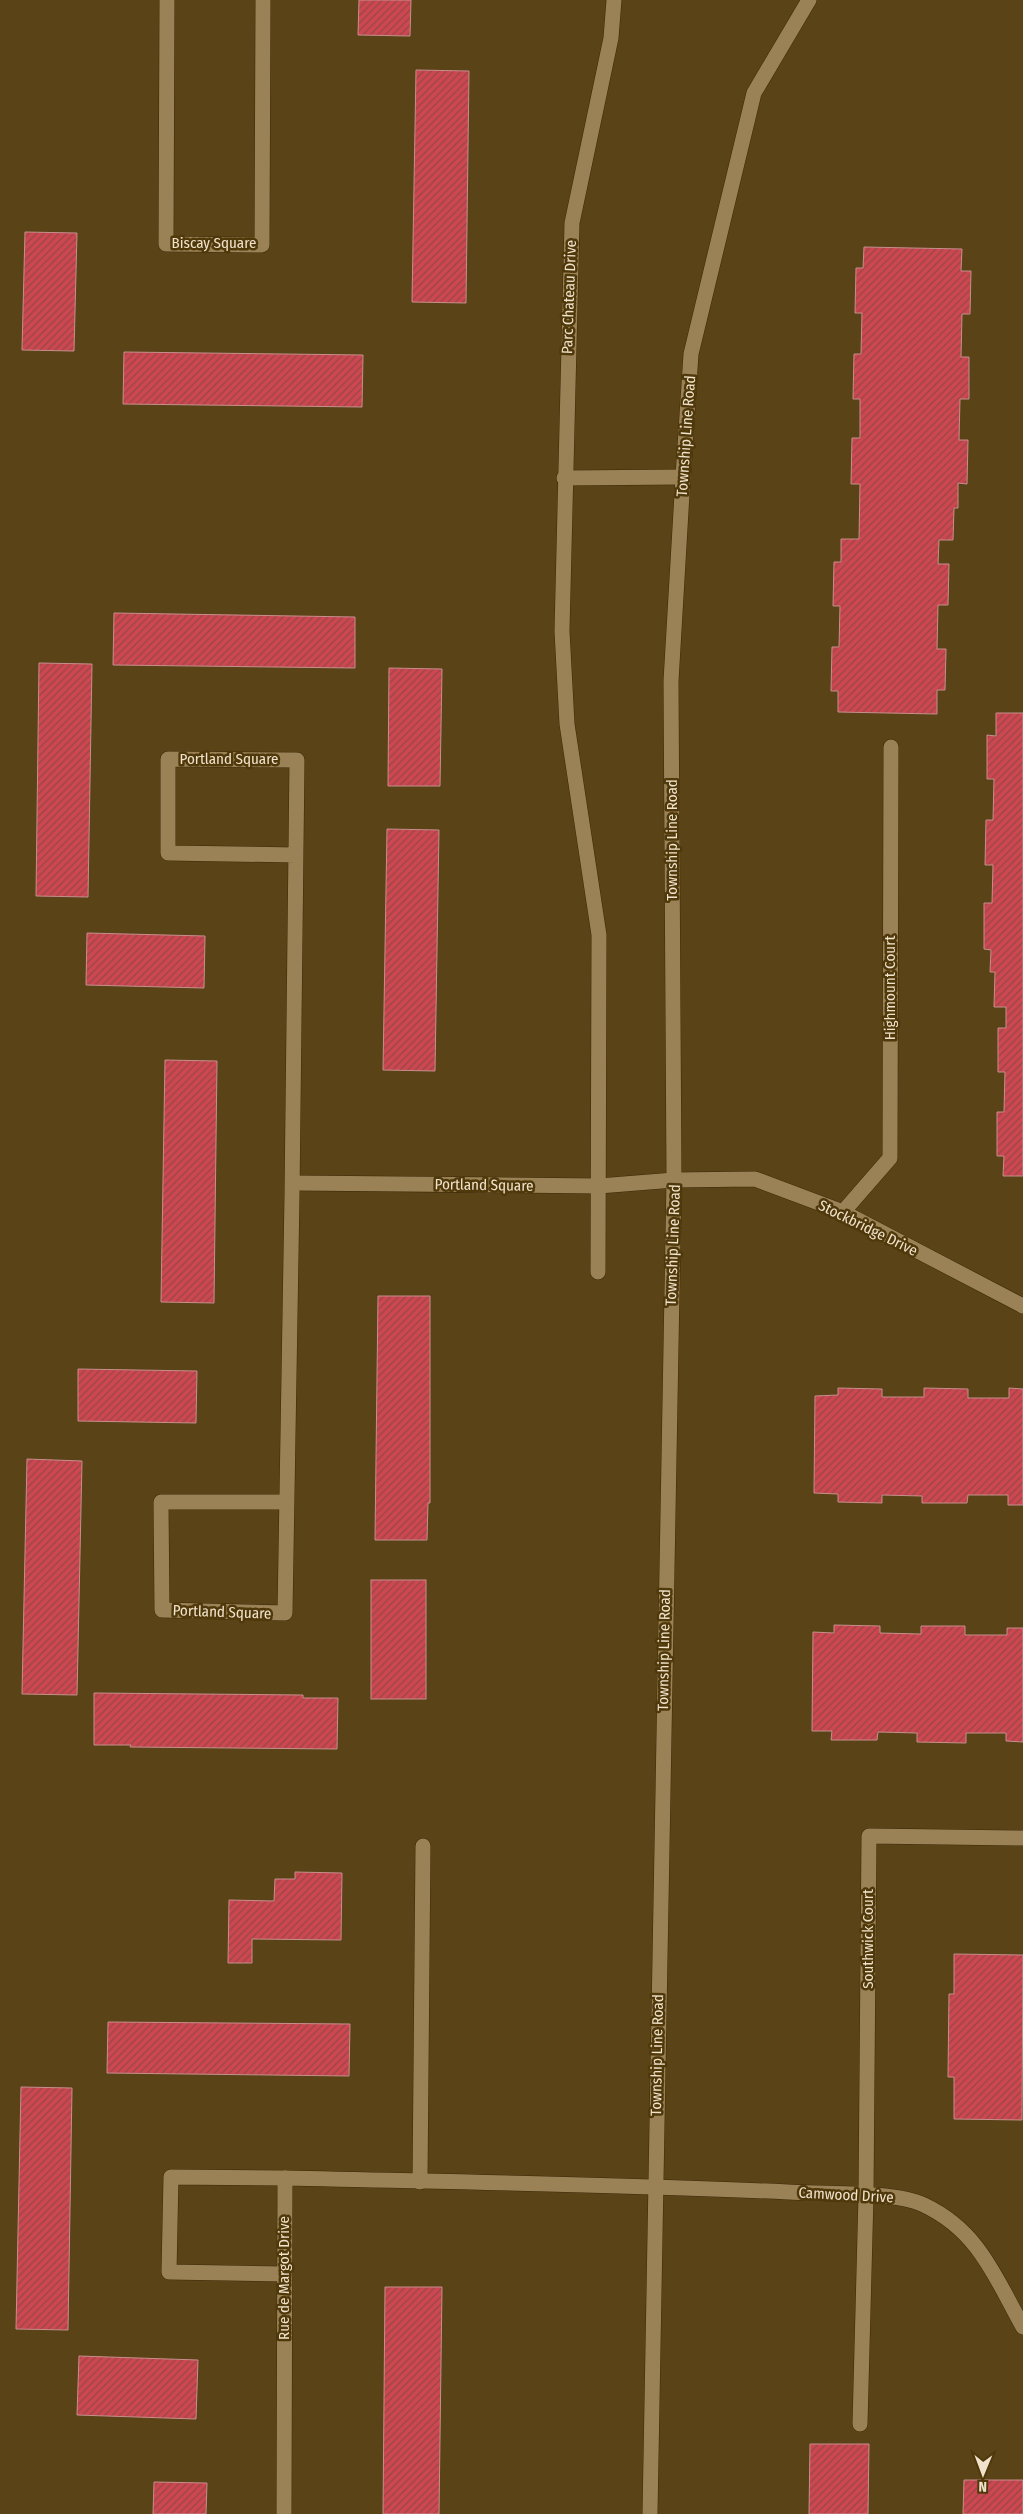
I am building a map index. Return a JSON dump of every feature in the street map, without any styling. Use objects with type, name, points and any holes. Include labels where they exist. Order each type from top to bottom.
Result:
[{"type":"street","name":"Biscay Square","points":[[167,0],[166,244],[262,246],[263,0]]},
{"type":"street","name":"Parc Chateau Drive","points":[[598,1272],[600,1186],[599,935],[567,724],[562,659],[564,478],[572,223],[610,38],[614,0]]},
{"type":"street","name":"Township Line Road","points":[[650,2514],[674,1180],[671,681],[683,477],[691,354],[754,93],[809,0]]},
{"type":"street","points":[[564,478],[683,477]]},
{"type":"street","name":"Highmount Court","points":[[843,1212],[890,1158],[890,747]]},
{"type":"street","name":"Portland Square","points":[[287,1502],[161,1502],[162,1610],[285,1613],[294,1184],[296,855],[296,760],[168,759],[168,853],[296,855]]},
{"type":"street","name":"Stockbridge Drive","points":[[674,1180],[756,1179],[843,1212],[1023,1306]]},
{"type":"street","name":"Portland Square","points":[[294,1184],[600,1186],[674,1180]]},
{"type":"street","name":"Southwick Court","points":[[866,2196],[869,1836],[1023,1838]]},
{"type":"street","points":[[284,2274],[169,2272],[171,2177],[420,2182],[423,1846]]},
{"type":"street","name":"Rue de Margot Drive","points":[[284,2178],[284,2514]]},
{"type":"street","name":"Camwood Drive","points":[[420,2182],[897,2197],[921,2203],[953,2221],[971,2238],[1023,2327]]},
{"type":"street","points":[[860,2424],[866,2196]]},
{"type":"building","points":[[359,0],[411,0],[410,36],[358,35]]},
{"type":"building","points":[[416,70],[469,71],[466,303],[412,302]]},
{"type":"building","points":[[25,232],[77,233],[74,351],[22,350]]},
{"type":"building","points":[[864,247],[962,249],[961,271],[971,271],[970,314],[962,314],[961,357],[969,357],[969,399],[960,399],[959,440],[968,440],[967,484],[958,483],[958,508],[954,508],[953,540],[939,540],[938,564],[949,564],[948,605],[938,605],[937,649],[946,649],[945,690],[937,690],[937,714],[838,712],[838,691],[831,691],[832,647],[839,647],[840,606],[833,606],[834,562],[841,562],[841,539],[859,539],[860,484],[851,484],[852,438],[860,438],[860,399],[853,399],[854,354],[861,354],[862,313],[855,313],[856,268],[863,268]]},
{"type":"building","points":[[124,352],[363,355],[362,407],[123,404]]},
{"type":"building","points":[[114,613],[355,617],[355,668],[113,665]]},
{"type":"building","points":[[39,663],[92,664],[88,897],[36,896]]},
{"type":"building","points":[[389,668],[442,669],[440,786],[388,786]]},
{"type":"building","points":[[996,713],[1023,713],[1023,1176],[1003,1176],[1004,1156],[997,1156],[997,1112],[1004,1112],[1005,1072],[998,1072],[998,1028],[1006,1028],[1006,1007],[994,1007],[995,972],[990,972],[991,950],[984,949],[984,903],[992,903],[993,865],[985,865],[986,820],[993,820],[994,779],[987,779],[987,735],[996,736]]},
{"type":"building","points":[[387,829],[439,830],[435,1071],[383,1070]]},
{"type":"building","points":[[87,933],[205,936],[204,988],[86,985]]},
{"type":"building","points":[[165,1060],[217,1061],[214,1303],[161,1302]]},
{"type":"building","points":[[378,1296],[430,1296],[430,1503],[428,1503],[427,1540],[375,1540]]},
{"type":"building","points":[[78,1369],[197,1371],[196,1423],[78,1421]]},
{"type":"building","points":[[838,1388],[882,1389],[882,1397],[924,1397],[924,1388],[968,1389],[968,1398],[1009,1398],[1009,1388],[1023,1389],[1023,1505],[1008,1505],[1008,1495],[968,1495],[967,1503],[922,1503],[922,1496],[882,1495],[882,1503],[838,1502],[838,1494],[814,1493],[815,1396],[838,1395]]},
{"type":"building","points":[[27,1459],[82,1461],[77,1695],[22,1694]]},
{"type":"building","points":[[371,1580],[426,1580],[426,1699],[371,1699]]},
{"type":"building","points":[[834,1625],[880,1626],[880,1633],[921,1634],[921,1626],[965,1626],[965,1635],[1007,1635],[1007,1628],[1023,1628],[1023,1742],[1006,1741],[1006,1733],[966,1733],[966,1743],[917,1742],[917,1733],[878,1732],[877,1740],[831,1740],[832,1731],[812,1731],[813,1632],[834,1633]]},
{"type":"building","points":[[94,1693],[303,1695],[303,1698],[338,1698],[337,1749],[94,1745]]},
{"type":"building","points":[[295,1872],[342,1873],[341,1940],[252,1939],[252,1963],[228,1963],[229,1900],[274,1901],[275,1879],[295,1879]]},
{"type":"building","points":[[954,1954],[1023,1955],[1022,2120],[954,2119],[954,2077],[948,2077],[949,1994],[954,1994]]},
{"type":"building","points":[[108,2022],[350,2024],[349,2076],[107,2073]]},
{"type":"building","points":[[21,2087],[72,2088],[68,2330],[16,2329]]},
{"type":"building","points":[[385,2287],[442,2287],[439,2514],[383,2514]]},
{"type":"building","points":[[79,2356],[198,2360],[196,2419],[77,2415]]},
{"type":"building","points":[[810,2444],[869,2444],[868,2514],[809,2514]]},
{"type":"building","points":[[964,2480],[1023,2480],[1023,2514],[963,2514]]},
{"type":"building","points":[[154,2482],[207,2483],[206,2514],[153,2514]]}]
